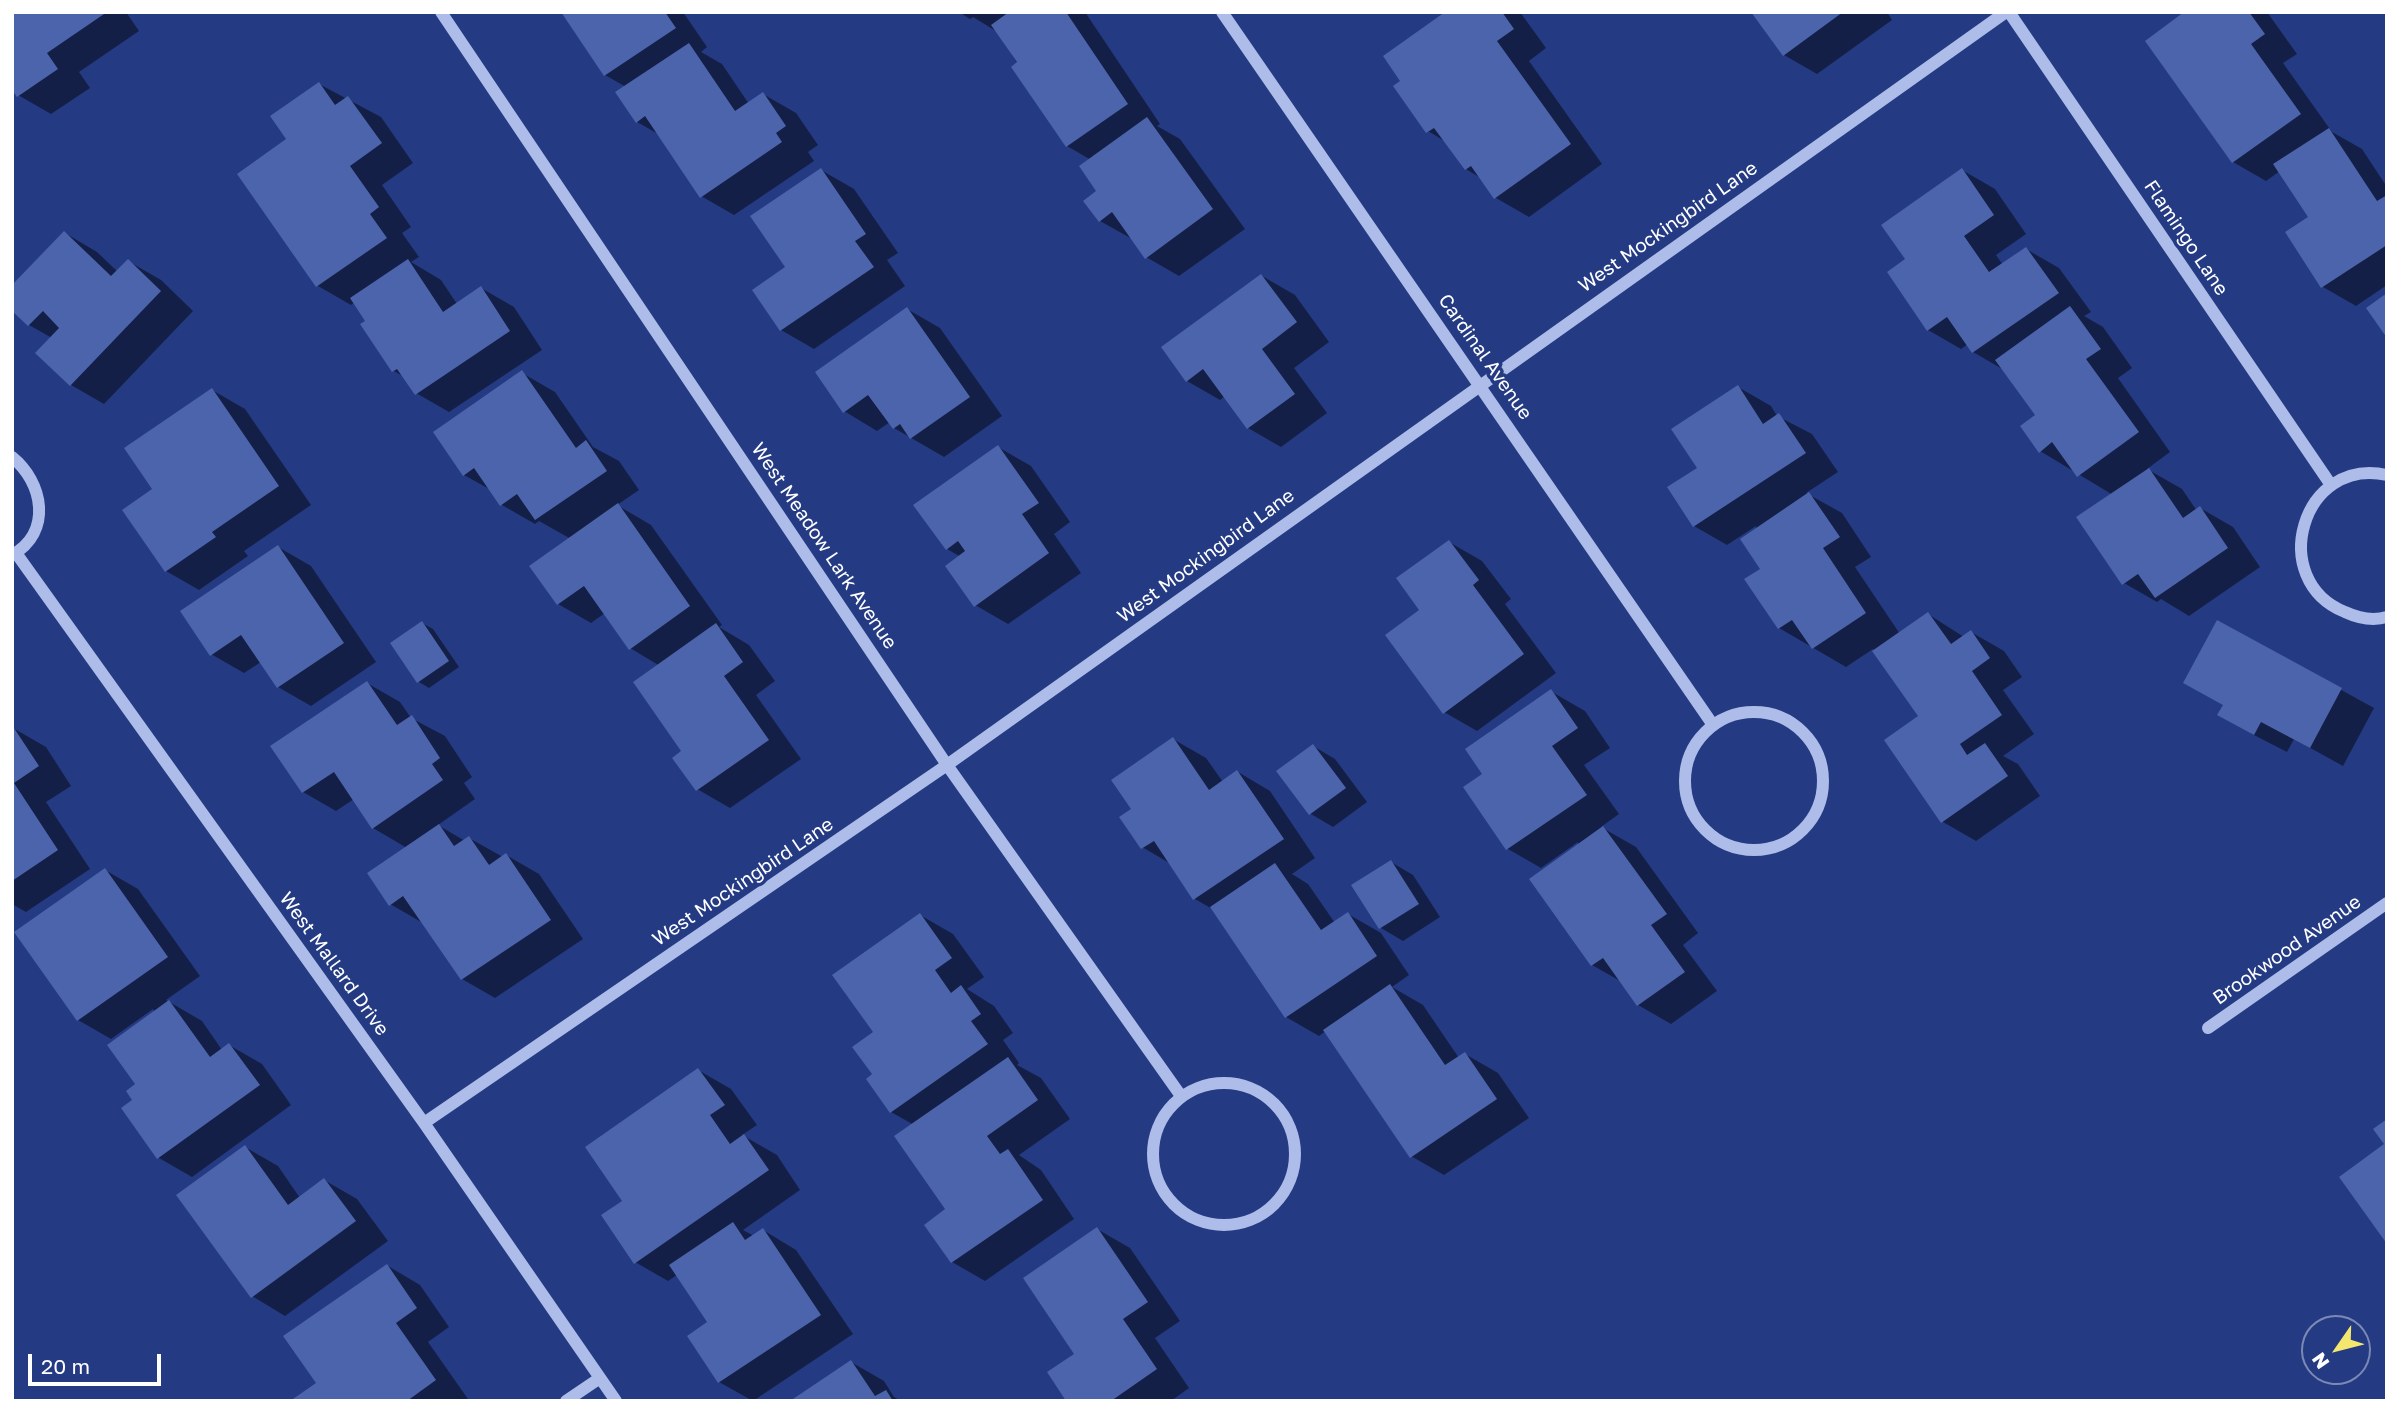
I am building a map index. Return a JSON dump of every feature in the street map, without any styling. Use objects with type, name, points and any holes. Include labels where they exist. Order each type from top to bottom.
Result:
[{"type":"street","name":"West Meadow Lark Avenue","points":[[442,12],[947,765],[1181,1096]]},
{"type":"street","name":"Cardinal Avenue","points":[[1222,12],[1713,725]]},
{"type":"street","name":"West Mockingbird Lane","points":[[424,1123],[947,765],[2007,12]]},
{"type":"street","name":"Flamingo Lane","points":[[2007,12],[2331,485]]},
{"type":"street","name":"West Mallard Drive","points":[[12,457],[31,477],[40,504],[38,522],[30,540],[14,554],[424,1123],[616,1401]]},
{"type":"street","points":[[2387,475],[2353,475],[2331,485],[2314,502],[2303,523],[2300,548],[2305,572],[2317,592],[2335,608],[2358,618],[2387,617]]},
{"type":"street","points":[[1744,713],[1777,715],[1796,726],[1812,743],[1821,763],[1824,786],[1819,807],[1808,826],[1791,841],[1769,849],[1745,850],[1723,843],[1705,829],[1691,810],[1685,787],[1687,763],[1697,743],[1713,725],[1744,713]]},
{"type":"street","name":"Brookwood Avenue","points":[[2208,1028],[2387,903]]},
{"type":"street","points":[[1226,1082],[1249,1087],[1269,1098],[1289,1127],[1295,1161],[1289,1184],[1276,1203],[1257,1217],[1235,1224],[1223,1224],[1189,1216],[1171,1201],[1158,1181],[1153,1158],[1155,1134],[1165,1113],[1181,1096],[1202,1086],[1226,1082]]},
{"type":"street","points":[[566,1401],[600,1378]]},
{"type":"building","points":[[12,12],[107,12],[47,53],[58,69],[17,97],[12,90]]},
{"type":"building","points":[[561,12],[665,12],[676,28],[604,76]]},
{"type":"building","points":[[1009,12],[1066,12],[1128,104],[1066,147],[1011,67],[1017,62],[991,25]]},
{"type":"building","points":[[1445,12],[1502,12],[1514,29],[1497,41],[1571,144],[1494,199],[1471,166],[1465,170],[1434,128],[1426,133],[1393,86],[1400,81],[1383,56]]},
{"type":"building","points":[[1751,12],[1843,12],[1783,56]]},
{"type":"building","points":[[2184,12],[2249,12],[2265,34],[2251,44],[2301,114],[2232,163],[2145,41]]},
{"type":"building","points":[[689,43],[735,111],[763,92],[786,126],[776,133],[782,142],[700,198],[645,116],[636,123],[615,92]]},
{"type":"building","points":[[319,82],[335,105],[348,96],[382,143],[350,166],[379,207],[370,214],[387,238],[316,287],[237,174],[286,139],[270,116]]},
{"type":"building","points":[[1147,117],[1213,209],[1145,259],[1112,212],[1099,222],[1083,201],[1096,191],[1079,166]]},
{"type":"building","points":[[2329,128],[2377,201],[2387,195],[2387,245],[2321,288],[2285,232],[2308,217],[2273,164]]},
{"type":"building","points":[[821,168],[866,234],[855,241],[874,267],[780,331],[752,290],[785,267],[750,216]]},
{"type":"building","points":[[1962,168],[1994,215],[1964,236],[1989,272],[2026,247],[2059,293],[1972,353],[1947,317],[1927,331],[1887,272],[1905,259],[1881,225]]},
{"type":"building","points":[[64,231],[111,276],[128,259],[161,291],[70,386],[35,353],[59,328],[43,311],[28,326],[12,311],[12,285]]},
{"type":"building","points":[[408,259],[443,312],[481,286],[510,331],[415,395],[397,369],[392,372],[360,324],[365,321],[350,298]]},
{"type":"building","points":[[1261,274],[1297,322],[1262,349],[1295,394],[1247,429],[1203,369],[1186,382],[1161,347]]},
{"type":"building","points":[[2387,293],[2387,338],[2366,308]]},
{"type":"building","points":[[2070,306],[2101,349],[2086,359],[2139,432],[2077,477],[2052,442],[2039,453],[2020,426],[2035,415],[1995,360]]},
{"type":"building","points":[[907,307],[970,397],[910,439],[900,424],[893,429],[868,395],[843,413],[815,372]]},
{"type":"building","points":[[522,370],[576,448],[586,440],[607,471],[535,520],[517,494],[500,506],[474,468],[463,476],[433,432]]},
{"type":"building","points":[[1738,385],[1763,424],[1779,413],[1806,453],[1693,527],[1667,487],[1697,468],[1671,429]]},
{"type":"building","points":[[212,388],[279,486],[212,532],[216,537],[165,572],[122,510],[152,489],[124,448]]},
{"type":"building","points":[[998,445],[1039,503],[1022,514],[1049,553],[974,607],[945,566],[965,551],[958,541],[946,550],[913,505]]},
{"type":"building","points":[[2149,468],[2183,518],[2200,506],[2228,548],[2155,598],[2138,574],[2122,585],[2076,517]]},
{"type":"building","points":[[1809,492],[1840,537],[1823,548],[1866,613],[1812,649],[1792,620],[1778,629],[1744,579],[1760,569],[1740,539]]},
{"type":"building","points":[[618,503],[690,606],[629,650],[584,586],[557,605],[529,566]]},
{"type":"building","points":[[1449,540],[1479,580],[1473,585],[1524,654],[1443,714],[1385,635],[1419,610],[1396,578]]},
{"type":"building","points":[[278,545],[344,643],[277,688],[241,635],[210,656],[180,611]]},
{"type":"building","points":[[1928,612],[1951,644],[1971,630],[1990,658],[1972,671],[2002,715],[1960,744],[1967,755],[1985,743],[2008,776],[1941,823],[1884,740],[1918,716],[1872,651]]},
{"type":"building","points":[[2217,620],[2342,688],[2310,748],[2261,722],[2254,735],[2217,715],[2223,705],[2183,683]]},
{"type":"building","points":[[422,621],[449,661],[417,683],[390,643]]},
{"type":"building","points":[[716,623],[743,662],[724,676],[769,740],[696,791],[672,758],[681,751],[633,682]]},
{"type":"building","points":[[367,681],[397,725],[412,715],[440,758],[432,764],[443,780],[372,829],[334,772],[302,793],[270,746]]},
{"type":"building","points":[[1551,689],[1578,728],[1552,746],[1587,795],[1506,850],[1463,787],[1482,774],[1465,749]]},
{"type":"building","points":[[12,725],[39,766],[14,783],[58,850],[12,881]]},
{"type":"building","points":[[1173,737],[1209,790],[1237,770],[1284,839],[1193,900],[1154,841],[1141,849],[1119,817],[1131,809],[1111,780]]},
{"type":"building","points":[[1313,744],[1346,788],[1309,815],[1276,771]]},
{"type":"building","points":[[439,824],[454,846],[469,836],[489,865],[506,853],[551,920],[461,980],[403,896],[389,906],[367,873]]},
{"type":"building","points":[[1603,826],[1667,914],[1651,925],[1685,972],[1637,1006],[1603,958],[1591,966],[1529,879]]},
{"type":"building","points":[[1391,860],[1419,904],[1379,929],[1351,885]]},
{"type":"building","points":[[1275,863],[1321,930],[1348,912],[1377,956],[1285,1018],[1210,907]]},
{"type":"building","points":[[105,868],[168,957],[77,1021],[14,932]]},
{"type":"building","points":[[920,913],[952,958],[935,970],[951,993],[961,985],[981,1014],[971,1021],[988,1044],[890,1113],[866,1079],[872,1074],[852,1047],[873,1032],[832,975]]},
{"type":"building","points":[[1390,984],[1445,1065],[1465,1052],[1497,1099],[1410,1158],[1323,1030]]},
{"type":"building","points":[[169,1000],[210,1057],[229,1043],[260,1085],[157,1159],[121,1108],[132,1100],[126,1091],[135,1084],[107,1045]]},
{"type":"building","points":[[1008,1057],[1038,1100],[987,1136],[1000,1154],[1008,1149],[1043,1200],[951,1263],[924,1225],[945,1209],[894,1136]]},
{"type":"building","points":[[698,1068],[725,1105],[710,1115],[730,1144],[744,1134],[769,1170],[634,1264],[601,1215],[622,1201],[585,1147]]},
{"type":"building","points":[[2387,1119],[2387,1244],[2339,1177],[2384,1144],[2373,1129]]},
{"type":"building","points":[[245,1145],[288,1205],[324,1178],[356,1221],[251,1298],[176,1195]]},
{"type":"building","points":[[733,1222],[745,1240],[763,1228],[821,1315],[718,1383],[687,1336],[707,1322],[669,1265]]},
{"type":"building","points":[[1097,1227],[1148,1302],[1123,1319],[1157,1369],[1111,1401],[1066,1401],[1047,1372],[1074,1354],[1023,1278]]},
{"type":"building","points":[[387,1264],[417,1308],[396,1323],[436,1380],[407,1401],[290,1401],[316,1383],[283,1336]]},
{"type":"building","points":[[851,1360],[875,1396],[886,1390],[893,1401],[790,1401]]}]
